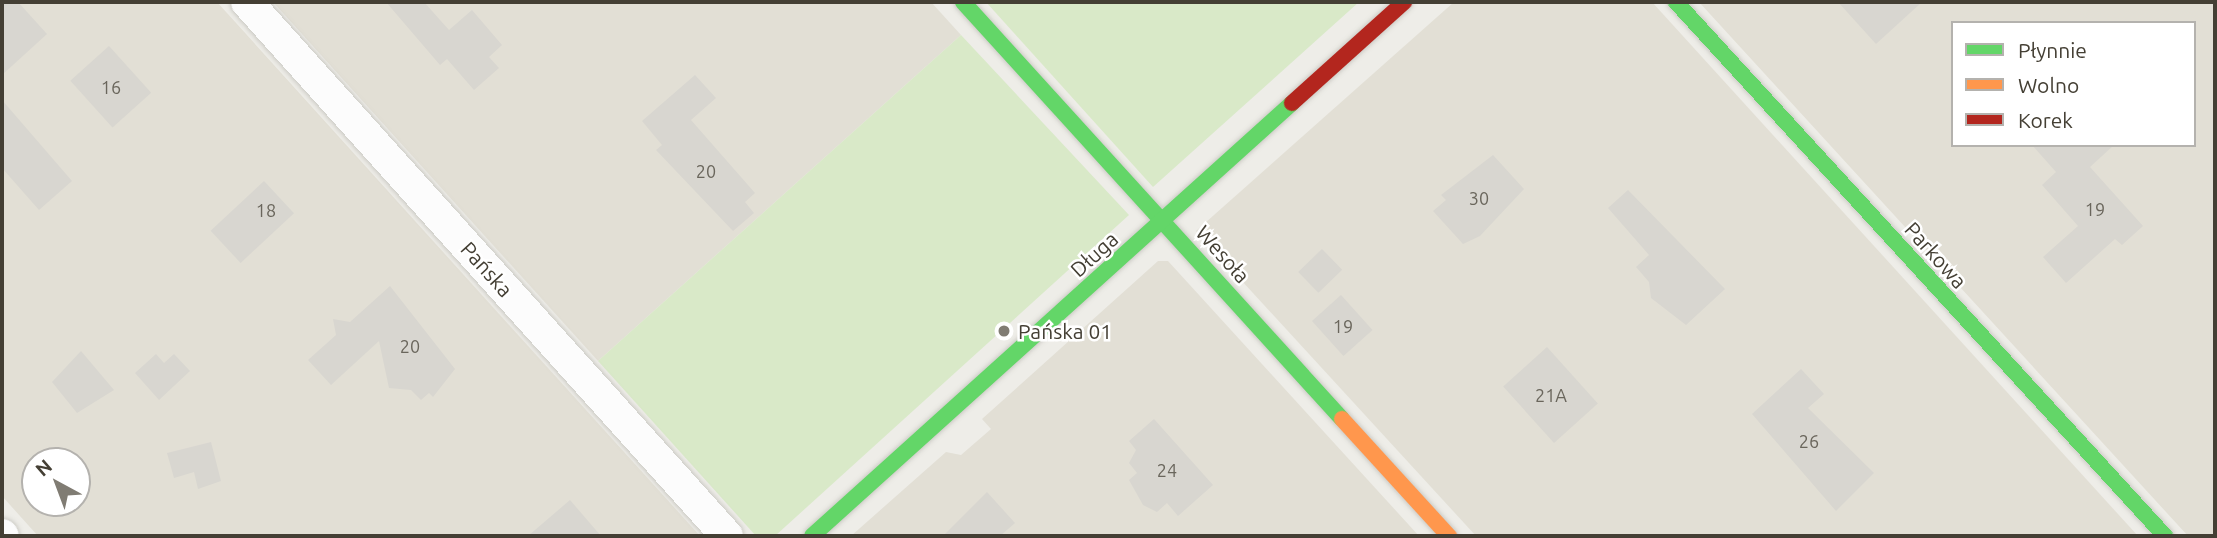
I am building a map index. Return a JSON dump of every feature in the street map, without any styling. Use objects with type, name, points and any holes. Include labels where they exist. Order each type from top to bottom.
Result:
[{"type":"street","name":"Pańska","points":[[247,2],[727,536]]},
{"type":"street","name":"Wesoła","points":[[963,2],[1164,219],[1449,536]]},
{"type":"street","name":"Długa","points":[[812,536],[1404,2]]},
{"type":"street","name":"Parkowa","points":[[1676,2],[2165,536]]},
{"type":"shaded area","points":[[2,2],[217,2],[700,536],[38,536],[2,496]]},
{"type":"shaded area","points":[[273,2],[931,2],[961,35],[598,361]]},
{"type":"shaded area","points":[[1454,2],[1652,2],[2138,536],[1476,536],[1196,231]]},
{"type":"shaded area","points":[[1699,2],[2215,2],[2215,536],[2188,536]]},
{"type":"shaded area","points":[[1158,261],[1168,261],[1419,536],[851,536],[946,452],[961,455],[991,429],[982,419]]},
{"type":"green space","points":[[986,2],[1359,2],[1153,187]]},
{"type":"green space","points":[[961,35],[1129,215],[775,536],[756,536],[598,361]]},
{"type":"building","points":[[2,2],[18,2],[47,34],[2,75]]},
{"type":"building","points":[[386,2],[424,2],[449,30],[472,10],[502,45],[489,57],[499,68],[474,90],[447,59],[440,65]]},
{"type":"building","points":[[1838,2],[1922,2],[1876,44]]},
{"type":"building","points":[[109,46],[151,93],[113,128],[70,81]]},
{"type":"building","points":[[695,75],[716,98],[691,120],[755,193],[745,202],[754,213],[733,231],[656,150],[662,145],[642,121]]},
{"type":"building","points":[[2,100],[72,181],[39,210],[2,168]]},
{"type":"building","points":[[2034,147],[2112,147],[2090,167],[2143,226],[2122,245],[2115,239],[2066,283],[2043,257],[2078,226],[2042,185],[2056,172]]},
{"type":"building","points":[[1493,155],[1524,189],[1480,236],[1463,244],[1433,211],[1446,200],[1441,195]]},
{"type":"building","points":[[264,181],[294,213],[241,263],[211,231]]},
{"type":"building","points":[[1628,190],[1725,289],[1686,325],[1651,298],[1649,282],[1636,267],[1649,255],[1608,208]]},
{"type":"building","points":[[1322,249],[1342,270],[1318,293],[1298,272]]},
{"type":"building","points":[[390,286],[455,369],[433,397],[429,393],[421,400],[411,390],[389,388],[379,341],[331,385],[308,360],[336,335],[333,319],[350,322]]},
{"type":"building","points":[[1341,295],[1372,330],[1343,356],[1312,321]]},
{"type":"building","points":[[1547,347],[1598,403],[1554,443],[1503,386]]},
{"type":"building","points":[[81,351],[114,390],[77,413],[52,382]]},
{"type":"building","points":[[156,354],[164,363],[174,354],[190,371],[159,400],[135,373]]},
{"type":"building","points":[[1801,369],[1824,394],[1808,408],[1874,473],[1836,511],[1752,414]]},
{"type":"building","points":[[1154,419],[1213,485],[1178,516],[1167,503],[1157,512],[1143,505],[1129,480],[1137,473],[1129,463],[1136,450],[1129,441]]},
{"type":"building","points":[[211,442],[221,481],[198,489],[194,472],[174,478],[167,453]]},
{"type":"building","points":[[987,492],[1015,523],[1000,536],[943,536]]},
{"type":"building","points":[[570,500],[601,536],[528,536]]},
{"type":"traffic: fast","points":[[963,2],[1342,419]]},
{"type":"traffic: fast","points":[[1676,2],[2165,536]]},
{"type":"traffic: fast","points":[[812,536],[1292,103]]},
{"type":"traffic: slow","points":[[1342,419],[1449,536]]},
{"type":"traffic: jam","points":[[1292,103],[1404,2]]},
{"type":"place","name":"Pańska 01","points":[[1004,331]]}]
